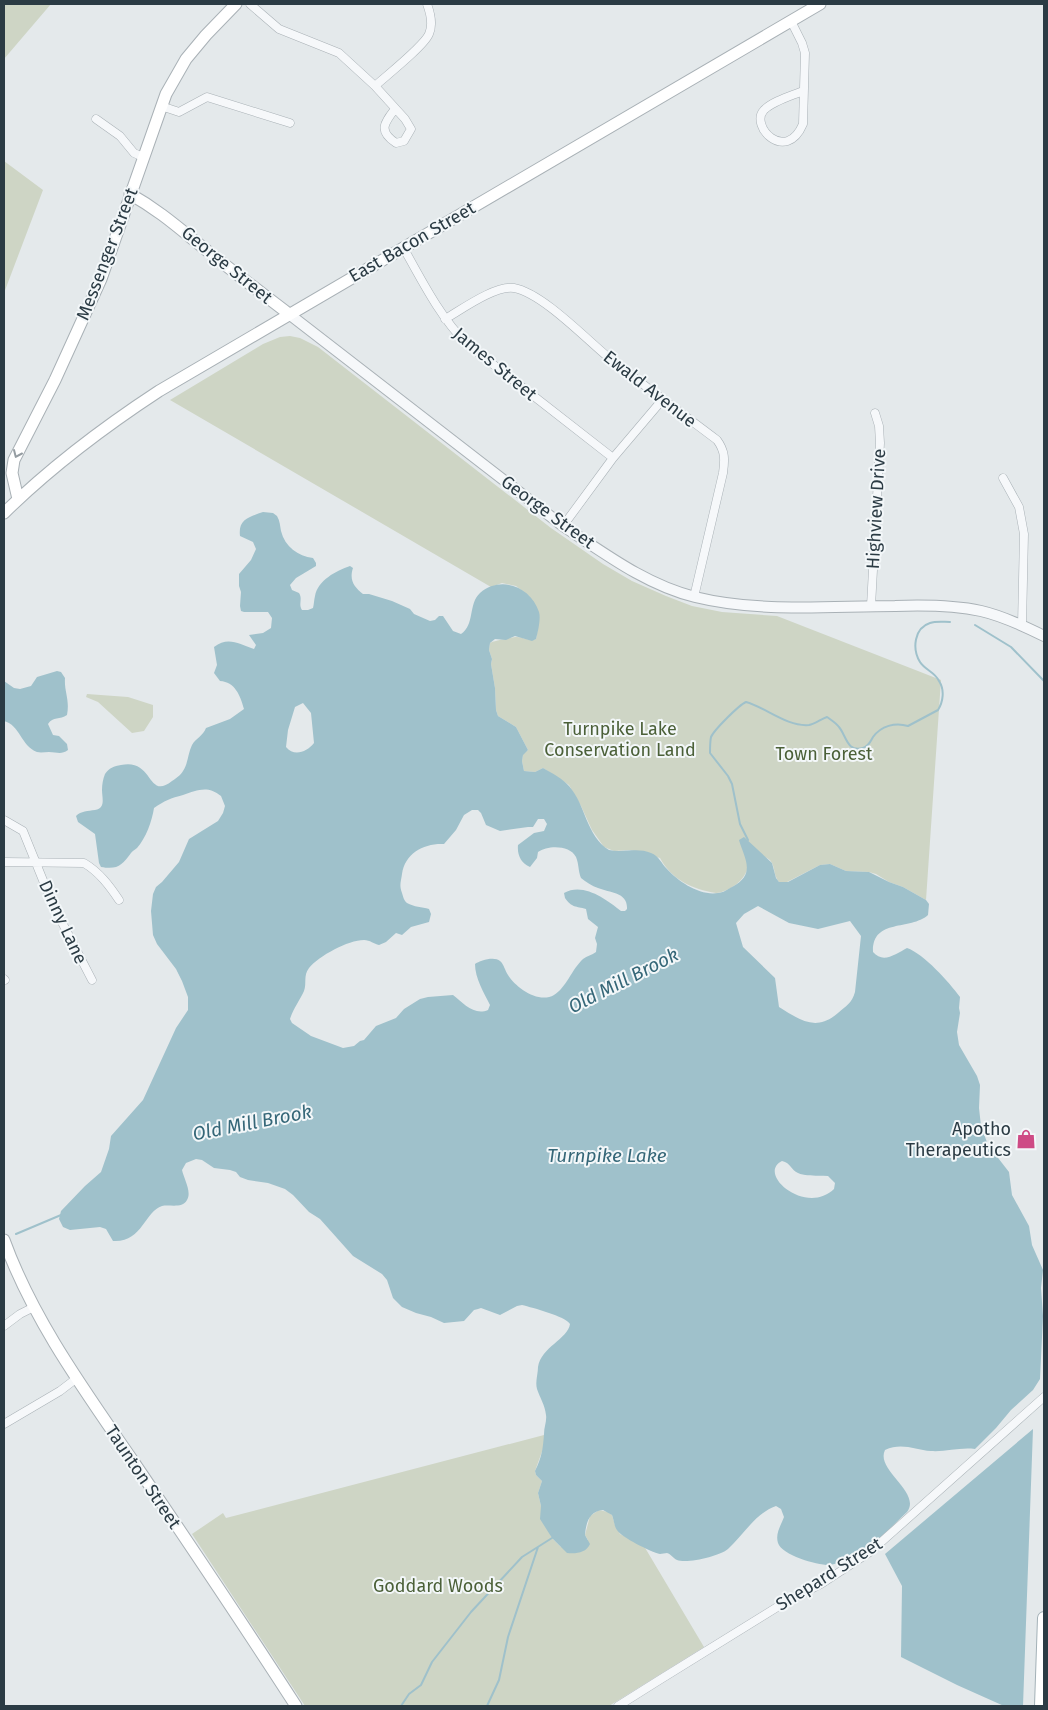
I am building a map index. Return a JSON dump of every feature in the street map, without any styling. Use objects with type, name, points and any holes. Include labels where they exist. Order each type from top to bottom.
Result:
[{"type":"main road","name":"Messenger Street","points":[[18,499],[12,473],[14,460],[55,380],[101,279],[166,94],[186,59],[236,4]]},
{"type":"main road","name":"East Bacon Street","points":[[18,499],[91,438],[126,412],[193,370],[820,4]]},
{"type":"main road","name":"George Street","points":[[130,194],[170,219],[210,253],[289,314]]},
{"type":"main road","points":[[4,513],[18,499]]},
{"type":"main road","name":"Taunton Street","points":[[4,1240],[34,1307],[77,1378],[241,1620],[296,1706]]},
{"type":"main road","points":[[1041,1706],[1044,1618]]},
{"type":"street","points":[[250,4],[279,29],[339,53],[375,86],[396,109]]},
{"type":"street","points":[[375,86],[416,49],[429,34],[431,19],[427,4]]},
{"type":"street","points":[[790,21],[802,43],[805,53],[803,124],[799,133],[790,141],[781,143],[771,139],[765,132],[760,120],[762,111],[803,92]]},
{"type":"street","points":[[161,106],[179,112],[207,98],[290,123]]},
{"type":"street","points":[[96,119],[120,136],[134,153],[143,157]]},
{"type":"street","name":"James Street","points":[[403,247],[445,319],[467,344],[613,458]]},
{"type":"street","name":"Ewald Avenue","points":[[445,319],[502,289],[512,288],[532,294],[717,440],[723,449],[725,460],[694,597]]},
{"type":"street","name":"George Street","points":[[289,314],[563,526],[610,558],[667,587],[694,597],[747,606],[781,608],[956,607],[982,612],[1022,625],[1044,636]]},
{"type":"street","points":[[563,526],[613,458],[663,399]]},
{"type":"street","name":"Highview Drive","points":[[871,606],[880,443],[879,426],[875,412]]},
{"type":"street","points":[[1003,478],[1019,507],[1024,534],[1022,625]]},
{"type":"street","name":"Dinny Lane","points":[[4,820],[23,831],[53,905],[92,980]]},
{"type":"street","points":[[4,862],[84,863],[93,868],[108,884],[119,900]]},
{"type":"street","points":[[4,1326],[20,1314],[34,1307]]},
{"type":"street","points":[[4,1424],[60,1391],[77,1378]]},
{"type":"street","name":"Shepard Street","points":[[618,1706],[870,1552],[1044,1397]]},
{"type":"green space","points":[[4,4],[51,4],[4,59]]},
{"type":"green space","points":[[4,161],[43,190],[4,293]]},
{"type":"green space","name":"Town Forest","points":[[280,337],[300,338],[318,347],[551,528],[603,564],[632,581],[692,606],[722,612],[777,616],[941,680],[926,900],[876,874],[846,871],[830,864],[820,865],[787,882],[779,882],[770,860],[752,855],[745,855],[748,866],[744,876],[731,888],[716,893],[691,886],[677,878],[660,858],[630,850],[614,851],[604,847],[592,830],[569,785],[543,768],[535,772],[524,771],[523,754],[528,750],[516,727],[498,716],[496,710],[492,659],[489,650],[490,643],[517,637],[531,640],[536,639],[538,627],[529,596],[516,586],[502,583],[491,587],[170,400],[263,344]]},
{"type":"green space","points":[[87,694],[128,697],[153,705],[153,717],[144,731],[132,733],[98,702],[86,697]]},
{"type":"green space","name":"Goddard Woods","points":[[544,1435],[544,1446],[535,1471],[542,1481],[538,1493],[541,1515],[552,1538],[561,1547],[588,1540],[585,1535],[590,1516],[599,1510],[608,1512],[612,1515],[620,1534],[644,1546],[704,1647],[609,1706],[305,1706],[192,1534],[223,1513],[226,1518]]},
{"type":"water","name":"Turnpike Lake","points":[[263,512],[273,513],[277,516],[283,537],[289,546],[297,553],[313,558],[316,563],[316,566],[296,578],[290,585],[292,590],[299,593],[301,597],[300,606],[302,610],[313,608],[317,590],[324,581],[334,573],[350,566],[353,568],[353,583],[363,594],[392,601],[430,621],[443,616],[453,631],[461,634],[468,625],[476,598],[488,588],[497,585],[514,586],[529,596],[535,603],[540,615],[536,639],[532,641],[515,636],[506,640],[495,639],[490,643],[489,650],[492,659],[496,710],[498,716],[516,727],[528,750],[523,755],[524,771],[535,772],[543,768],[567,783],[575,794],[595,837],[609,850],[641,850],[654,854],[672,874],[690,887],[704,892],[720,893],[740,882],[747,871],[746,859],[739,840],[744,837],[772,863],[779,882],[788,882],[820,865],[830,864],[846,871],[869,872],[903,887],[926,900],[929,904],[928,915],[920,920],[893,927],[879,934],[874,941],[873,952],[877,956],[885,958],[907,948],[914,951],[936,969],[960,997],[957,1032],[959,1045],[977,1076],[980,1085],[979,1108],[981,1126],[988,1145],[1009,1172],[1012,1195],[1029,1226],[1032,1245],[1043,1270],[1041,1288],[1043,1316],[1040,1379],[1033,1390],[1011,1410],[975,1449],[931,1451],[897,1447],[885,1450],[884,1458],[886,1465],[904,1489],[910,1504],[907,1512],[894,1524],[873,1543],[851,1558],[829,1565],[808,1561],[786,1552],[777,1540],[784,1517],[781,1509],[776,1506],[756,1519],[724,1552],[703,1559],[677,1560],[670,1554],[660,1554],[643,1547],[620,1533],[615,1527],[612,1515],[603,1510],[591,1515],[587,1522],[585,1535],[590,1544],[588,1547],[580,1552],[567,1553],[552,1538],[540,1519],[541,1506],[538,1493],[542,1481],[535,1471],[542,1452],[546,1417],[536,1381],[540,1360],[565,1334],[570,1324],[556,1315],[522,1305],[500,1315],[481,1308],[474,1310],[464,1321],[444,1323],[402,1307],[393,1298],[387,1280],[382,1274],[353,1256],[320,1219],[309,1212],[285,1189],[268,1183],[248,1180],[240,1177],[236,1172],[214,1168],[202,1160],[196,1159],[186,1163],[182,1170],[189,1193],[185,1203],[162,1206],[156,1209],[137,1232],[130,1237],[113,1241],[106,1229],[100,1227],[70,1230],[63,1227],[59,1219],[61,1211],[101,1172],[109,1149],[111,1136],[143,1100],[176,1028],[188,1010],[188,997],[182,981],[153,935],[151,911],[153,894],[156,887],[179,862],[189,839],[218,821],[225,806],[221,796],[212,790],[193,792],[164,802],[154,808],[148,829],[137,848],[119,866],[112,868],[101,867],[95,834],[78,822],[76,816],[82,812],[101,807],[103,802],[102,788],[104,776],[108,770],[114,767],[132,764],[139,767],[158,786],[164,786],[172,781],[182,772],[192,745],[206,728],[230,719],[244,709],[236,690],[230,684],[220,681],[214,673],[217,665],[214,647],[229,641],[254,649],[256,645],[249,635],[263,633],[271,628],[272,618],[268,612],[244,612],[241,611],[240,606],[239,574],[251,560],[256,549],[253,542],[240,536],[240,530],[243,522],[249,517]],"holes":[[[303,703],[311,713],[314,743],[308,749],[297,753],[286,747],[288,730],[295,707]],[[472,810],[478,810],[486,825],[500,831],[533,827],[538,819],[544,819],[547,824],[544,831],[534,833],[518,845],[518,852],[524,863],[530,867],[537,858],[538,852],[547,848],[564,848],[576,857],[581,878],[594,886],[617,894],[625,899],[627,909],[621,911],[594,893],[579,889],[564,893],[565,898],[570,904],[586,909],[588,919],[598,927],[595,938],[597,944],[596,952],[583,959],[558,992],[542,998],[528,993],[516,985],[500,961],[491,959],[480,961],[475,964],[475,969],[480,985],[490,1005],[488,1010],[473,1010],[453,995],[420,999],[404,1009],[396,1018],[376,1026],[364,1040],[354,1046],[343,1048],[311,1036],[292,1023],[290,1019],[304,991],[307,971],[314,963],[334,949],[350,943],[366,940],[379,945],[386,942],[396,933],[402,935],[411,927],[429,922],[431,914],[429,909],[415,906],[404,900],[400,886],[404,867],[411,855],[417,851],[429,845],[444,844],[456,830],[464,815]],[[758,906],[789,923],[818,929],[850,921],[861,936],[855,992],[850,1002],[830,1019],[815,1023],[801,1020],[779,1007],[775,978],[743,947],[736,923],[744,914]],[[782,1161],[787,1163],[796,1172],[802,1174],[828,1176],[835,1183],[834,1189],[823,1196],[810,1198],[798,1195],[780,1183],[775,1175],[776,1167]]]},
{"type":"water","points":[[57,671],[61,672],[65,678],[68,704],[67,715],[52,720],[48,724],[53,735],[59,736],[67,744],[68,750],[61,753],[37,752],[27,745],[14,727],[4,721],[4,681],[14,688],[20,689],[31,686],[37,677]]},
{"type":"water","points":[[1033,1429],[1023,1706],[1004,1706],[901,1657],[902,1586],[885,1554]]},
{"type":"waterway","name":"Old Mill Brook","points":[[748,840],[740,824],[732,784],[710,753],[711,737],[722,724],[746,702],[784,720],[801,725],[809,725],[827,717],[839,727],[850,746],[858,749],[865,747],[880,730],[898,724],[908,726],[938,710],[943,692],[941,685],[933,673],[920,662],[915,645],[918,634],[925,626],[935,622],[950,622]]},
{"type":"waterway","name":"Old Mill Brook","points":[[975,625],[1011,647],[1044,681]]},
{"type":"waterway","name":"Old Mill Brook","points":[[16,1234],[61,1215]]},
{"type":"waterway","points":[[401,1706],[409,1694],[421,1685],[432,1662],[471,1612],[522,1557],[552,1538]]},
{"type":"waterway","points":[[487,1706],[499,1680],[508,1637],[538,1547]]},
{"type":"place","name":"Apotho Therapeutics","points":[[1026,1139]]},
{"type":"park label","name":"Turnpike Lake Conservation Land","points":[[620,740]]}]
